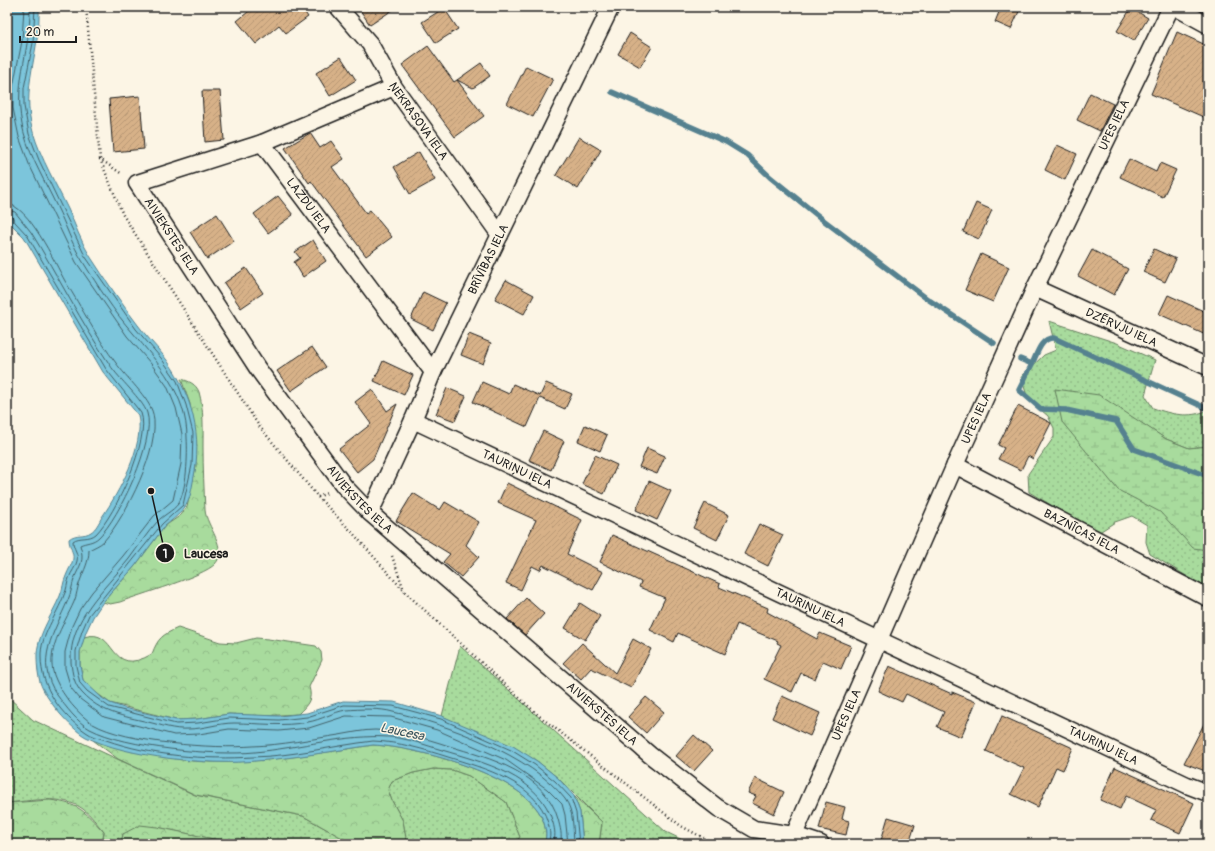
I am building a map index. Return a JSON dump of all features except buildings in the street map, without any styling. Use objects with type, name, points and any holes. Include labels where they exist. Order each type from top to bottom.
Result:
[{"type":"street","name":"ŅEKRASOVA IELA","points":[[338,7],[370,44],[394,87],[500,235]]},
{"type":"street","name":"BRĪVĪBAS IELA","points":[[370,513],[413,420],[433,372],[611,7]]},
{"type":"street","name":"UPES IELA","points":[[794,835],[878,639],[1035,288],[1171,7]]},
{"type":"street","points":[[1175,7],[1208,25]]},
{"type":"street","points":[[137,183],[262,143],[394,87]]},
{"type":"street","name":"LAZDU IELA","points":[[262,143],[433,372]]},
{"type":"street","name":"AIVIEKSTES IELA","points":[[137,183],[258,369],[344,486],[370,513],[650,755],[718,808],[754,829],[794,835],[821,844]]},
{"type":"street","name":"DZĒRVJU IELA","points":[[1035,288],[1208,367]]},
{"type":"street","name":"TAURIŅU IELA","points":[[413,420],[1187,785],[1208,793]]},
{"type":"street","name":"BAZNĪCAS IELA","points":[[955,465],[1208,598]]},
{"type":"path","points":[[86,7],[100,159],[137,183]]},
{"type":"path","points":[[385,526],[390,551],[405,592]]},
{"type":"green space","points":[[1049,321],[1117,343],[1155,360],[1145,395],[1153,408],[1180,415],[1201,413],[1208,410],[1208,446],[1189,448],[1166,439],[1144,425],[1208,524],[1208,589],[1150,554],[1146,542],[1147,525],[1132,516],[1115,522],[1098,533],[1029,492],[1028,474],[1054,437],[1054,428],[1048,416],[1028,399],[1021,377],[1044,355],[1056,350]]},
{"type":"green space","points":[[181,379],[189,382],[198,389],[201,399],[203,419],[205,510],[206,516],[216,537],[219,558],[215,564],[208,569],[185,579],[120,602],[110,604],[103,602],[135,566],[165,526],[181,515],[187,507],[196,466],[190,404]]},
{"type":"green space","points":[[1055,389],[1099,395],[1166,439],[1189,448],[1208,446],[1208,550],[1193,548],[1160,512],[1118,490],[1062,422]]},
{"type":"green space","points":[[178,628],[220,642],[236,643],[256,638],[316,646],[321,652],[322,660],[309,687],[310,699],[298,714],[263,716],[229,714],[197,719],[176,720],[110,703],[90,688],[83,680],[80,665],[80,652],[84,637],[95,636],[103,639],[120,657],[127,661],[138,660],[152,654],[156,644],[161,638]]},
{"type":"green space","points":[[460,646],[666,832],[691,844],[599,844],[602,822],[558,778],[537,761],[442,716]]},
{"type":"green space","points":[[7,696],[33,720],[195,795],[303,816],[353,844],[226,844],[222,841],[157,827],[123,834],[121,844],[102,844],[104,832],[86,811],[75,804],[56,800],[36,800],[7,803]]},
{"type":"green space","points":[[93,740],[182,760],[212,762],[273,759],[373,745],[416,751],[470,767],[496,778],[518,791],[535,806],[544,823],[546,838],[544,844],[515,844],[520,837],[506,802],[469,776],[452,770],[433,769],[413,773],[392,781],[388,790],[403,821],[407,844],[353,844],[303,816],[196,795],[118,759]]},
{"type":"green space","points":[[433,769],[452,770],[469,776],[506,802],[520,837],[515,844],[407,844],[403,821],[388,790],[392,781],[413,773]]},
{"type":"green space","points":[[574,796],[602,822],[599,844],[583,844],[580,812]]},
{"type":"green space","points":[[50,800],[75,806],[86,814],[104,832],[102,844],[7,844],[7,803]]},
{"type":"green space","points":[[140,825],[157,827],[223,841],[226,844],[121,844],[123,834]]},
{"type":"water","points":[[7,7],[39,7],[39,23],[29,100],[30,116],[36,142],[44,162],[90,256],[125,308],[163,355],[180,381],[191,410],[197,440],[195,471],[188,503],[180,513],[165,526],[135,566],[103,602],[93,617],[86,632],[80,652],[80,665],[83,680],[102,698],[110,703],[124,708],[176,720],[197,719],[229,714],[279,716],[307,713],[343,701],[394,702],[442,716],[513,746],[537,761],[558,778],[574,796],[580,812],[583,844],[544,844],[546,834],[544,823],[535,806],[518,791],[496,778],[443,758],[416,751],[373,745],[285,758],[237,762],[193,761],[146,755],[103,744],[86,737],[66,721],[47,697],[39,679],[37,650],[45,626],[60,596],[72,561],[73,554],[69,539],[74,536],[93,531],[116,495],[134,454],[138,440],[139,427],[138,415],[103,372],[24,237],[11,224],[7,215]]},
{"type":"waterway","points":[[612,92],[726,142],[747,155],[770,177],[822,219],[926,298],[994,343]]},
{"type":"waterway","points":[[1020,359],[1032,364],[1043,343],[1050,338],[1054,338],[1208,409]]},
{"type":"waterway","points":[[1032,364],[1019,390],[1041,409],[1066,410],[1116,421],[1134,449],[1208,476]]},
{"type":"place","name":"Laucesa","points":[[151,491]]}]
